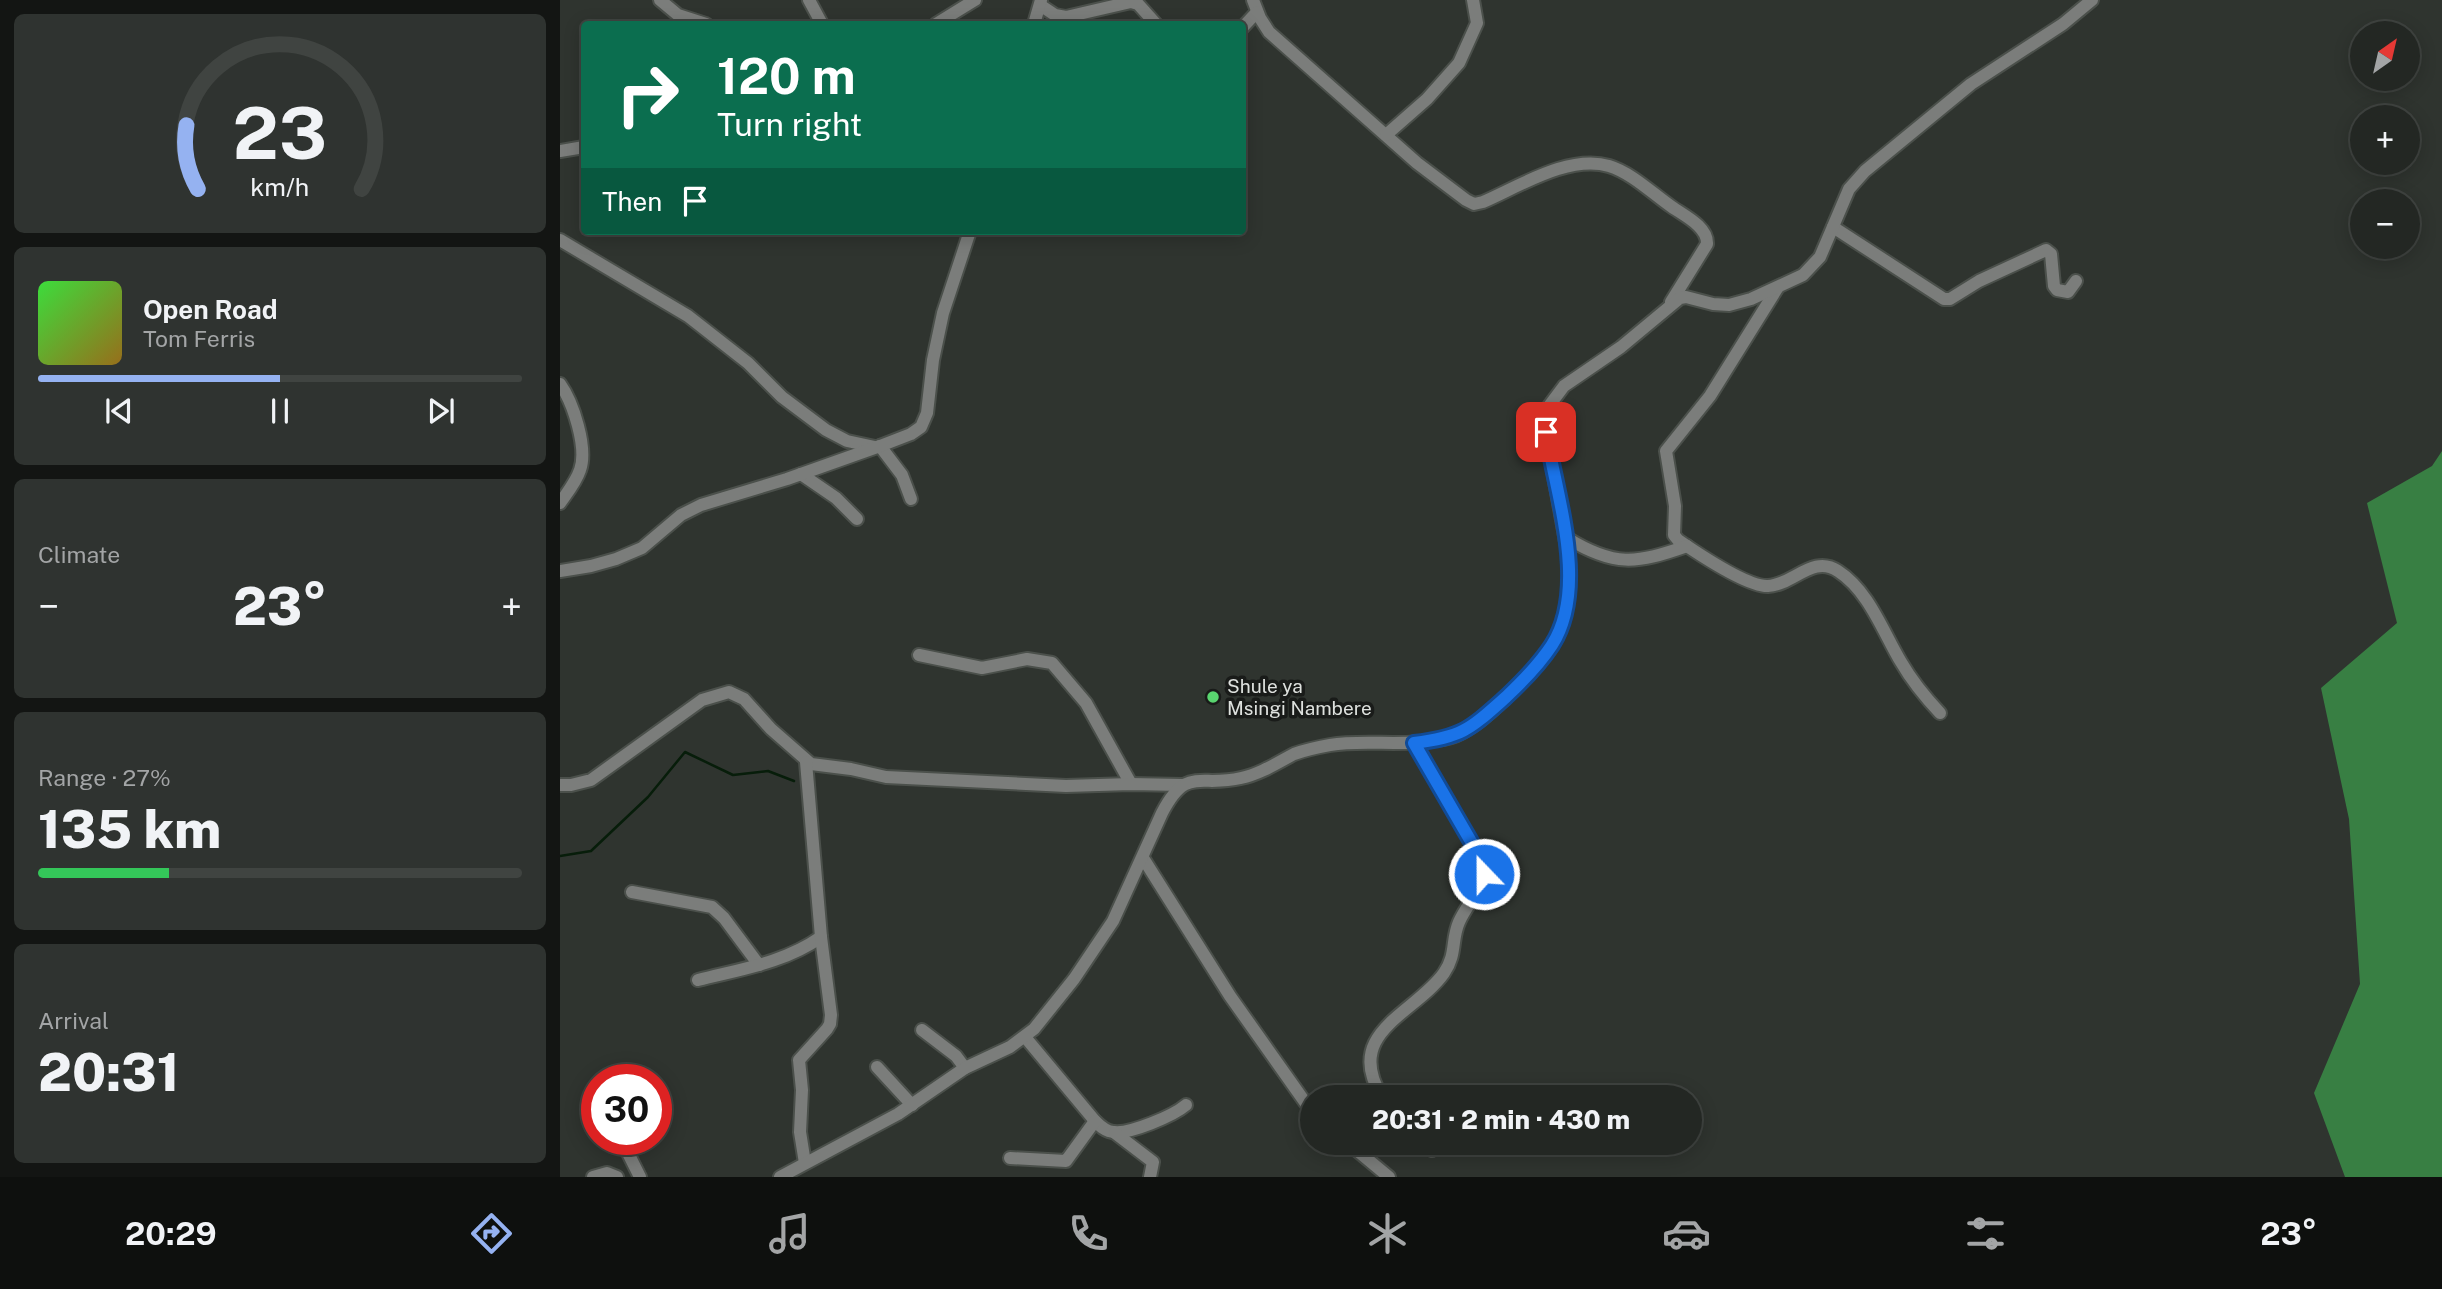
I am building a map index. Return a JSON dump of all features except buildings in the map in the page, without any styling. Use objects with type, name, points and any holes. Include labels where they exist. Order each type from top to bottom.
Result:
[{"type":"street","points":[[660,0],[678,15],[697,21]]},
{"type":"street","points":[[809,0],[820,21]]},
{"type":"street","points":[[941,21],[975,0]]},
{"type":"street","points":[[1386,135],[1427,99],[1459,64],[1478,23],[1473,0]]},
{"type":"street","points":[[780,1177],[912,1105],[965,1068],[1025,1037],[1045,1017],[1094,952],[1113,921],[1169,799],[1182,785],[1192,780],[1220,781],[1242,778],[1297,753],[1330,745],[1363,742],[1414,743],[1458,735],[1471,728],[1527,677],[1558,633],[1570,574],[1567,538],[1546,432],[1551,400],[1563,386],[1621,347],[1669,305],[1686,297],[1729,305],[1792,282],[1809,271],[1820,257],[1849,189],[1865,171],[1971,84],[2063,24],[2092,0]]},
{"type":"street","points":[[1035,21],[1040,2],[1055,15],[1066,17],[1131,2],[1138,4],[1153,21]]},
{"type":"street","points":[[1255,6],[1269,32],[1451,190],[1474,204],[1543,174],[1579,164],[1609,166],[1695,223],[1707,239],[1707,244],[1669,305]]},
{"type":"street","points":[[1246,21],[1255,6]]},
{"type":"street","points":[[560,151],[581,148]]},
{"type":"street","points":[[1833,227],[1944,299],[1950,299],[1979,281],[2046,250],[2051,254],[2054,286],[2057,290],[2068,292],[2076,281]]},
{"type":"street","points":[[560,570],[616,559],[642,548],[681,515],[701,505],[801,474],[911,434],[925,421],[928,413],[933,360],[943,313],[969,235]]},
{"type":"street","points":[[560,240],[688,316],[748,363],[782,397],[826,430],[847,442],[877,447],[902,475],[911,499]]},
{"type":"street","points":[[1778,286],[1710,396],[1666,451],[1675,506],[1674,535],[1733,574],[1767,586],[1817,566],[1837,570],[1870,606],[1909,676],[1940,713]]},
{"type":"street","points":[[560,384],[568,396],[582,454],[581,468],[560,503]]},
{"type":"street","points":[[801,474],[836,498],[857,519]]},
{"type":"street","points":[[1567,538],[1598,555],[1620,560],[1639,560],[1687,546]]},
{"type":"street","points":[[919,655],[982,668],[1027,659],[1052,663],[1086,703],[1131,784]]},
{"type":"street","points":[[560,785],[584,783],[603,773],[702,700],[723,692],[734,693],[744,699],[806,762],[886,778],[1066,786],[1182,785]]},
{"type":"street","points":[[1375,1085],[1370,1071],[1370,1057],[1374,1045],[1390,1021],[1432,986],[1449,966],[1459,922],[1484,874],[1473,845],[1414,743]]},
{"type":"street","points":[[805,1163],[800,1132],[802,1086],[799,1060],[827,1029],[831,1015],[821,937],[806,762]]},
{"type":"street","points":[[1143,858],[1244,1017],[1300,1095]]},
{"type":"street","points":[[632,892],[704,903],[712,907],[724,918],[759,965]]},
{"type":"street","points":[[698,980],[794,954],[821,937]]},
{"type":"street","points":[[922,1030],[948,1049],[965,1068]]},
{"type":"street","points":[[1025,1037],[1095,1121],[1153,1162],[1150,1177]]},
{"type":"street","points":[[877,1067],[912,1105]]},
{"type":"street","points":[[1115,1133],[1162,1119],[1186,1105]]},
{"type":"street","points":[[1010,1158],[1066,1161],[1095,1121]]},
{"type":"street","points":[[629,1155],[640,1177]]},
{"type":"street","points":[[1371,1155],[1389,1177]]},
{"type":"street","points":[[593,1177],[607,1173],[617,1177]]},
{"type":"green space","points":[[2442,451],[2442,1177],[2345,1177],[2314,1093],[2360,984],[2349,819],[2321,688],[2397,623],[2367,503],[2432,466]]},
{"type":"waterway","points":[[560,856],[591,851],[648,797],[685,752],[733,775],[768,771],[794,781]]},
{"type":"place","name":"Shule ya Msingi Nambere","points":[[1213,697]]},
{"type":"route","points":[[1484,874],[1473,845],[1414,743],[1458,735],[1471,728],[1527,677],[1558,633],[1570,574],[1567,538],[1546,432]]}]
